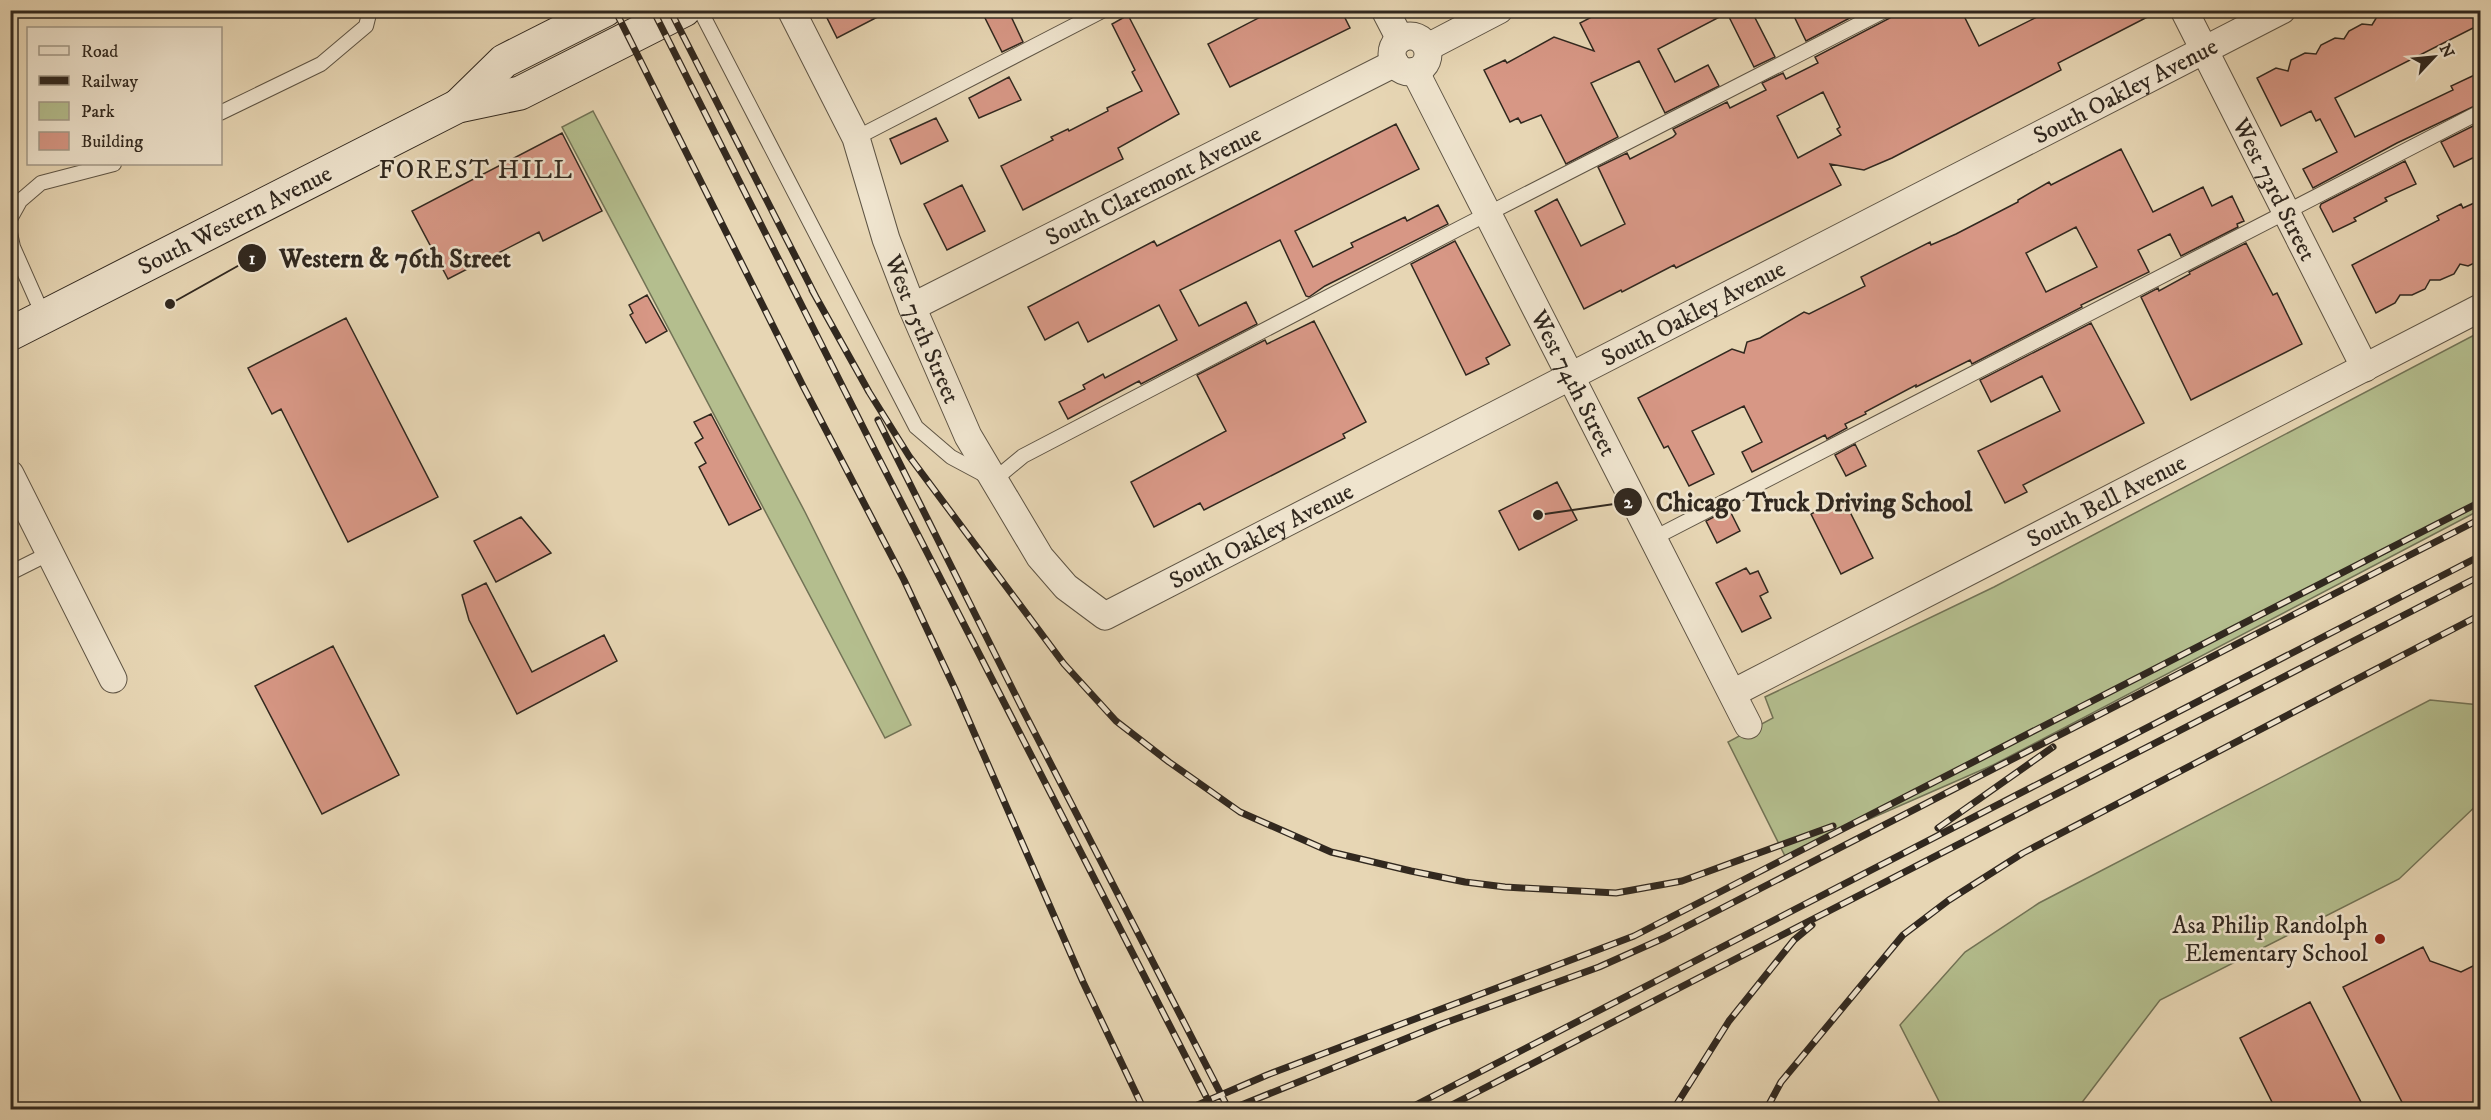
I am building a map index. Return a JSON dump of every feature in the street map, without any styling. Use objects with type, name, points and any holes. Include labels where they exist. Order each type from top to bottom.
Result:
[{"type":"main road","name":"South Western Avenue","points":[[458,106],[504,61],[605,10]]},
{"type":"main road","name":"South Western Avenue","points":[[10,334],[458,106],[520,93],[684,10]]},
{"type":"street","name":"West 75th Street","points":[[791,10],[856,138],[886,239],[912,308],[968,436],[1040,557],[1066,587],[1105,616]]},
{"type":"street","name":"West 74th Street","points":[[1385,10],[1403,58],[1488,213],[1748,725]]},
{"type":"street","points":[[1403,58],[1428,60],[1428,47],[1499,10]]},
{"type":"street","name":"West 73rd Street","points":[[2184,10],[2365,368]]},
{"type":"street","name":"South Oakley Avenue","points":[[1105,616],[2282,10]]},
{"type":"street","name":"South Claremont Avenue","points":[[912,308],[1403,58]]},
{"type":"street","name":"South Bell Avenue","points":[[1733,693],[2481,308]]},
{"type":"street","points":[[10,474],[113,679]]},
{"type":"lane","points":[[222,111],[321,64],[366,26],[370,10]]},
{"type":"lane","points":[[700,10],[916,427],[951,457],[993,480],[1023,456],[1488,213],[1886,10]]},
{"type":"lane","points":[[856,138],[1104,10]]},
{"type":"lane","points":[[1654,538],[2481,112]]},
{"type":"lane","points":[[10,219],[20,201],[41,183],[110,165]]},
{"type":"lane","points":[[10,233],[13,247],[44,316]]},
{"type":"lane","points":[[10,573],[50,553]]},
{"type":"green space","points":[[593,111],[805,512],[911,725],[885,738],[562,127]]},
{"type":"green space","points":[[2480,332],[2480,510],[1993,765],[1785,856],[1728,742],[1773,718],[1765,697],[1994,587]]},
{"type":"green space","points":[[2430,700],[2480,705],[2480,802],[2399,879],[2160,1000],[2077,1109],[1943,1109],[1900,1025],[1965,952],[2039,903]]},
{"type":"building","points":[[823,10],[891,10],[837,38]]},
{"type":"building","points":[[981,10],[1008,10],[1023,42],[1002,52]]},
{"type":"building","points":[[1274,10],[1341,10],[1350,28],[1230,87],[1208,44]]},
{"type":"building","points":[[1605,10],[1751,10],[1775,57],[1754,67],[1727,13],[1658,49],[1675,82],[1708,65],[1719,86],[1665,113],[1639,61],[1591,83],[1618,137],[1566,164],[1541,115],[1521,123],[1518,118],[1510,122],[1484,70],[1505,60],[1507,63],[1554,37],[1594,51],[1580,23]]},
{"type":"building","points":[[1791,10],[1865,10],[1806,41]]},
{"type":"building","points":[[1895,10],[1961,10],[1979,46],[2051,10],[2161,10],[2058,63],[2061,70],[1892,158],[1864,170],[1830,164],[1841,185],[1676,268],[1674,265],[1584,309],[1535,211],[1557,199],[1581,246],[1625,224],[1598,167],[1627,153],[1630,159],[1673,137],[1676,134],[1673,129],[1727,102],[1730,108],[1766,90],[1762,83],[1783,73],[1786,79],[1818,63],[1815,57],[1890,18]],"holes":[[[1823,92],[1840,127],[1837,129],[1841,135],[1798,158],[1777,116]]]},
{"type":"building","points":[[2388,10],[2481,10],[2481,24],[2335,98],[2355,137],[2453,90],[2451,86],[2481,72],[2481,103],[2397,143],[2313,188],[2303,169],[2337,152],[2320,119],[2316,121],[2311,111],[2281,126],[2257,78],[2276,68],[2288,71],[2291,60],[2305,53],[2316,54],[2321,45],[2335,38],[2344,39],[2349,31],[2362,24],[2372,25],[2378,15]]},
{"type":"building","points":[[1128,15],[1179,114],[1118,148],[1123,159],[1023,210],[1001,166],[1053,140],[1051,137],[1068,129],[1069,131],[1108,111],[1107,108],[1142,91],[1132,72],[1135,70],[1112,24]]},
{"type":"building","points":[[1009,77],[1021,100],[979,118],[969,98]]},
{"type":"building","points":[[936,118],[948,141],[901,164],[890,139]]},
{"type":"building","points":[[2481,122],[2481,154],[2454,167],[2441,142]]},
{"type":"building","points":[[1396,124],[1419,169],[1295,231],[1313,267],[1353,247],[1351,243],[1405,217],[1407,221],[1438,205],[1448,224],[1325,286],[1309,297],[1306,296],[1280,240],[1180,290],[1199,326],[1246,302],[1257,324],[1141,384],[1139,381],[1068,419],[1059,402],[1085,389],[1083,385],[1103,374],[1105,378],[1177,340],[1159,305],[1088,342],[1078,322],[1045,340],[1028,307],[1154,241],[1157,246]]},
{"type":"building","points":[[562,133],[602,211],[543,241],[539,232],[448,279],[412,211]]},
{"type":"building","points":[[2121,149],[2153,212],[2203,187],[2212,206],[2232,196],[2244,221],[2237,224],[2238,227],[2181,256],[2170,234],[2138,250],[2149,272],[2081,305],[2082,307],[1972,364],[1970,360],[1916,387],[1916,385],[1845,424],[1847,428],[1827,439],[1825,435],[1752,472],[1742,452],[1762,442],[1744,406],[1692,431],[1714,474],[1689,486],[1668,446],[1664,448],[1638,398],[1732,349],[1744,353],[1747,342],[1760,338],[1804,312],[1809,314],[1865,286],[1861,277],[1930,242],[1931,245],[1956,234],[2018,202],[2049,182],[2051,185]],"holes":[[[2076,227],[2097,267],[2046,292],[2026,253]]]},
{"type":"building","points":[[2405,161],[2416,184],[2385,198],[2387,201],[2354,218],[2356,221],[2333,232],[2320,207],[2321,204]]},
{"type":"building","points":[[962,185],[985,231],[947,250],[924,204]]},
{"type":"building","points":[[2481,200],[2481,260],[2468,266],[2460,264],[2454,274],[2440,280],[2430,280],[2425,289],[2412,295],[2400,295],[2395,303],[2376,313],[2352,265],[2439,220],[2437,216],[2461,204],[2463,208]]},
{"type":"building","points":[[1455,241],[1510,345],[1486,358],[1489,364],[1466,375],[1411,264]]},
{"type":"building","points":[[2246,243],[2273,295],[2277,293],[2302,344],[2191,400],[2141,297],[2158,288],[2159,291],[2190,274],[2189,272]]},
{"type":"building","points":[[647,295],[667,331],[646,343],[630,315],[633,313],[629,305]]},
{"type":"building","points":[[346,318],[438,497],[348,542],[281,409],[272,414],[248,368]]},
{"type":"building","points":[[1314,321],[1366,422],[1343,434],[1345,438],[1204,510],[1200,503],[1154,527],[1131,482],[1226,431],[1197,375],[1265,340],[1267,344]]},
{"type":"building","points":[[2091,323],[2144,423],[2023,485],[2027,492],[2005,503],[1978,451],[2060,411],[2042,376],[1991,402],[1980,380]]},
{"type":"building","points":[[711,414],[761,509],[729,525],[699,467],[706,463],[695,443],[703,438],[694,422]]},
{"type":"building","points":[[1855,444],[1866,466],[1846,476],[1835,455]]},
{"type":"building","points":[[1557,482],[1577,520],[1519,550],[1499,511]]},
{"type":"building","points":[[1843,498],[1873,558],[1841,574],[1811,514]]},
{"type":"building","points":[[1729,509],[1740,531],[1717,543],[1706,521]]},
{"type":"building","points":[[521,517],[551,553],[496,582],[474,541]]},
{"type":"building","points":[[1746,568],[1750,574],[1758,571],[1768,592],[1760,596],[1771,618],[1742,632],[1716,583]]},
{"type":"building","points":[[486,583],[532,672],[604,635],[617,661],[517,714],[469,620],[462,595]]},
{"type":"building","points":[[333,646],[399,775],[322,814],[255,686]]},
{"type":"building","points":[[2423,947],[2430,961],[2461,972],[2481,962],[2481,1110],[2406,1110],[2343,987]]},
{"type":"building","points":[[2310,1002],[2365,1110],[2276,1110],[2240,1038]]},
{"type":"railway","points":[[615,10],[803,386],[904,580],[955,689],[1083,982],[1144,1110]]},
{"type":"railway","points":[[653,10],[874,449],[1213,1110]]},
{"type":"railway","points":[[670,10],[816,297]]},
{"type":"railway","points":[[812,290],[869,392],[909,456],[1064,664],[1116,721],[1240,812],[1331,852],[1411,871],[1505,887],[1616,893],[1682,881],[1833,826]]},
{"type":"railway","points":[[878,420],[1023,710],[1225,1102]]},
{"type":"railway","points":[[1186,1110],[1267,1075],[1634,936],[2480,502]]},
{"type":"railway","points":[[1229,1110],[1442,1024],[1599,967],[1664,938],[2480,519]]},
{"type":"railway","points":[[1406,1110],[2480,556]]},
{"type":"railway","points":[[1442,1110],[2480,576]]},
{"type":"railway","points":[[1766,1110],[1781,1082],[1903,935],[1949,900],[2023,853],[2480,615]]},
{"type":"railway","points":[[1938,828],[2053,747]]},
{"type":"railway","points":[[1673,1110],[1729,1021],[1794,940],[1812,925]]},
{"type":"place","name":"Western & 76th Street","points":[[170,304]]},
{"type":"place","name":"Chicago Truck Driving School","points":[[1538,515]]},
{"type":"place","name":"Asa Philip Randolph Elementary School","points":[[2380,939]]},
{"type":"district","name":"FOREST HILL","points":[[476,169]]}]
